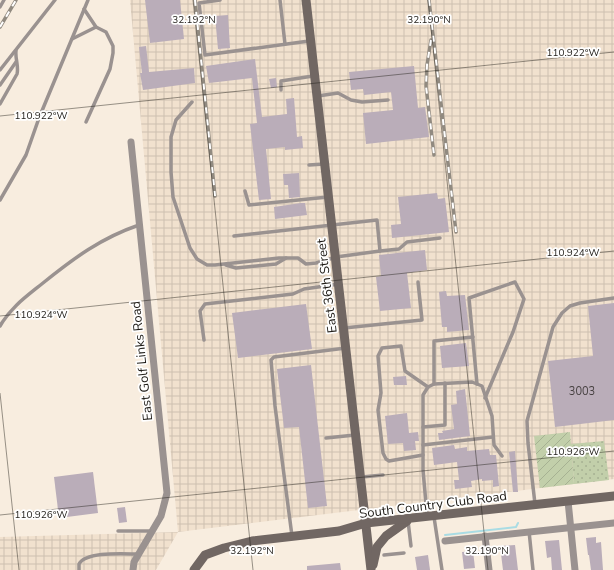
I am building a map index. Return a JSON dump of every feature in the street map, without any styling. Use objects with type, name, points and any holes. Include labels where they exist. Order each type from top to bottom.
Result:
[{"type":"main road","name":"East 36th Street","points":[[306,0],[371,570]]},
{"type":"main road","name":"South Country Club Road","points":[[194,570],[205,556],[224,548],[252,541],[339,531],[366,523],[614,496]]},
{"type":"main road","points":[[371,570],[377,547],[386,536],[410,519]]},
{"type":"street","name":"East Golf Links Road","points":[[131,142],[167,493],[161,516],[138,554],[134,562],[133,570]]},
{"type":"street","points":[[568,501],[576,570]]},
{"type":"street","points":[[446,541],[614,523]]},
{"type":"street","points":[[485,536],[489,570]]},
{"type":"lane","points":[[0,8],[4,0]]},
{"type":"lane","points":[[0,70],[56,0]]},
{"type":"lane","points":[[0,200],[26,155],[39,118],[88,0]]},
{"type":"lane","points":[[220,0],[199,3],[205,55],[310,41]]},
{"type":"lane","points":[[280,0],[286,44]]},
{"type":"lane","points":[[84,10],[96,27],[106,32],[113,46],[114,53],[110,69],[86,122]]},
{"type":"lane","points":[[72,39],[96,27]]},
{"type":"lane","points":[[0,104],[17,74],[16,50]]},
{"type":"lane","points":[[0,85],[16,62]]},
{"type":"lane","points":[[281,90],[280,82],[314,76]]},
{"type":"lane","points":[[317,96],[338,94],[351,100],[362,102],[388,100]]},
{"type":"lane","points":[[192,102],[176,120],[171,137],[173,197],[190,248],[197,259],[207,265],[287,258],[298,258],[306,264],[316,263],[336,257],[398,249],[407,242],[440,238]]},
{"type":"lane","points":[[309,165],[325,164]]},
{"type":"lane","points":[[245,191],[249,204],[329,197]]},
{"type":"lane","points":[[234,236],[377,220],[380,251]]},
{"type":"lane","points":[[0,326],[7,314],[20,301],[82,252],[112,236],[139,225]]},
{"type":"lane","points":[[344,328],[422,320],[418,282]]},
{"type":"lane","points":[[477,384],[469,298],[515,282],[524,299],[513,332],[485,398]]},
{"type":"lane","points":[[204,340],[200,311],[205,304],[293,294],[304,289],[339,284]]},
{"type":"lane","points":[[536,505],[528,443],[527,421],[553,327],[562,313],[570,306],[614,298]]},
{"type":"lane","points":[[434,384],[434,341],[473,337]]},
{"type":"lane","points":[[423,455],[389,461],[386,459],[378,410],[382,393],[378,356],[382,348],[401,346],[405,371],[428,387]]},
{"type":"lane","points":[[292,537],[275,406],[271,360],[274,358],[346,348]]},
{"type":"lane","points":[[442,570],[431,516],[425,501],[423,395],[428,387],[434,384],[472,382],[482,386],[492,416],[494,445],[502,456]]},
{"type":"lane","points":[[423,427],[445,425],[445,383]]},
{"type":"lane","points":[[326,438],[356,435]]},
{"type":"lane","points":[[423,446],[494,437]]},
{"type":"lane","points":[[361,478],[382,475]]},
{"type":"lane","points":[[410,519],[411,546]]},
{"type":"lane","points":[[118,531],[152,531]]},
{"type":"lane","points":[[529,531],[533,570]]},
{"type":"lane","points":[[79,570],[79,564],[85,558],[119,553],[138,554]]},
{"type":"lane","points":[[384,555],[404,554]]},
{"type":"shaded area","points":[[130,0],[614,0],[614,479],[178,532]]},
{"type":"shaded area","points":[[178,532],[156,570],[0,570],[0,537]]},
{"type":"green space","points":[[570,432],[574,484],[540,488],[534,436]]},
{"type":"green space","points":[[604,441],[609,480],[574,484],[571,444]]},
{"type":"building","points":[[145,0],[180,0],[184,39],[150,43]]},
{"type":"building","points":[[228,15],[230,48],[218,49],[215,16]]},
{"type":"building","points":[[146,46],[149,72],[194,68],[195,83],[143,90],[140,73],[142,73],[139,47]]},
{"type":"building","points":[[255,59],[262,117],[287,114],[286,99],[294,98],[297,137],[302,136],[303,148],[285,150],[285,147],[266,149],[271,199],[259,200],[250,124],[257,123],[252,78],[209,83],[206,66]]},
{"type":"building","points":[[414,66],[418,108],[425,107],[429,137],[366,144],[363,113],[393,110],[391,92],[364,95],[363,89],[351,90],[349,72]]},
{"type":"building","points":[[276,78],[277,87],[271,88],[269,79]]},
{"type":"building","points":[[299,173],[300,197],[289,198],[288,185],[284,185],[283,174]]},
{"type":"building","points":[[437,193],[438,199],[445,198],[449,232],[392,238],[391,225],[401,224],[398,197]]},
{"type":"building","points":[[305,203],[307,215],[275,219],[274,207]]},
{"type":"building","points":[[425,250],[427,270],[407,273],[411,308],[380,311],[376,277],[381,276],[379,255]]},
{"type":"building","points":[[446,291],[447,296],[465,295],[469,330],[447,332],[447,327],[442,327],[439,292]]},
{"type":"building","points":[[614,303],[614,420],[555,427],[548,361],[593,356],[588,306]]},
{"type":"building","points":[[306,304],[312,349],[238,358],[232,313]]},
{"type":"building","points":[[466,343],[469,366],[442,368],[440,346]]},
{"type":"building","points":[[311,365],[327,506],[308,508],[299,427],[284,428],[277,369]]},
{"type":"building","points":[[406,376],[407,385],[394,385],[393,377]]},
{"type":"building","points":[[465,389],[470,436],[439,440],[438,433],[443,433],[442,431],[454,429],[451,405],[457,404],[456,391]]},
{"type":"building","points":[[407,413],[409,433],[418,432],[419,441],[415,441],[416,450],[404,451],[403,443],[388,444],[385,416]]},
{"type":"building","points":[[454,445],[455,449],[467,447],[467,451],[489,449],[490,455],[496,455],[499,486],[493,487],[493,480],[482,481],[482,479],[471,481],[472,487],[455,489],[454,480],[459,480],[457,462],[434,465],[432,448]]},
{"type":"building","points":[[515,451],[518,492],[513,492],[509,452]]},
{"type":"building","points":[[93,472],[98,513],[59,518],[54,477]]},
{"type":"building","points":[[125,507],[127,522],[119,523],[117,508]]},
{"type":"building","points":[[596,537],[596,543],[601,542],[603,570],[591,570],[586,538]]},
{"type":"building","points":[[559,540],[562,570],[552,570],[551,557],[547,558],[545,541]]},
{"type":"building","points":[[515,545],[518,570],[503,570],[500,546]]},
{"type":"building","points":[[473,551],[475,568],[464,569],[462,552]]},
{"type":"building","points":[[428,555],[430,570],[417,570],[415,557]]},
{"type":"building","points":[[340,563],[341,570],[307,570],[307,566]]},
{"type":"waterway","points":[[445,535],[516,527],[518,523]]},
{"type":"railway","points":[[0,27],[16,0]]},
{"type":"railway","points":[[195,0],[215,196]]},
{"type":"railway","points":[[429,0],[456,232]]},
{"type":"railway","points":[[431,40],[427,65],[426,86],[434,155]]}]
